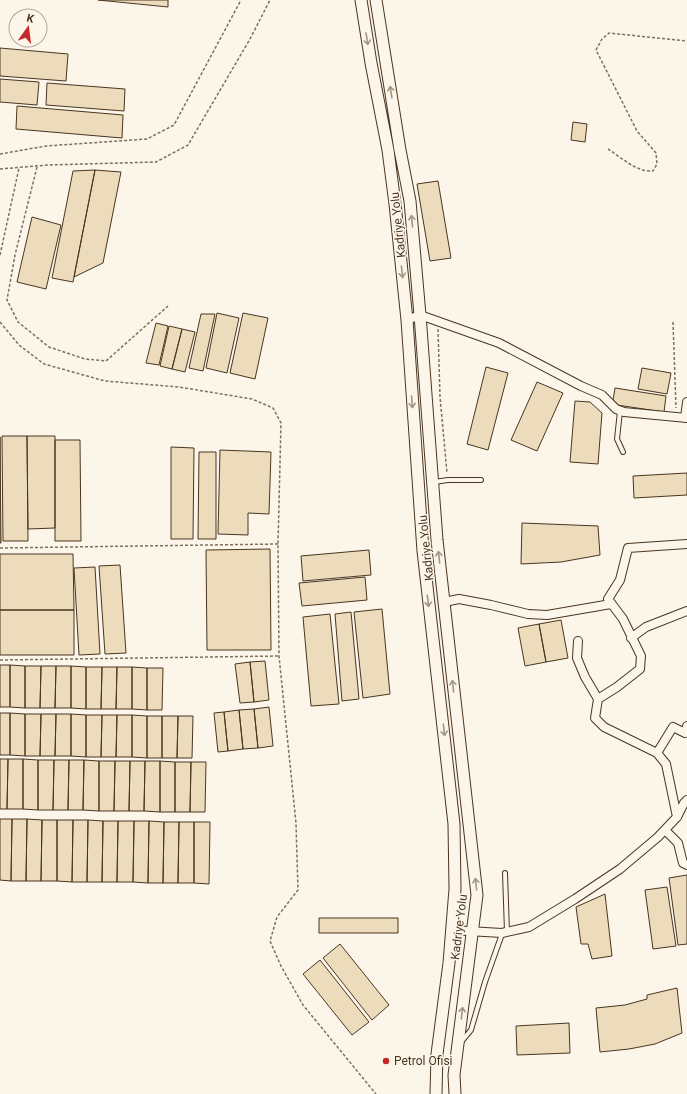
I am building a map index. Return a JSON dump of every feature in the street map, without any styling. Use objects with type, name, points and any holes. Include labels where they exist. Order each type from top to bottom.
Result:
[{"type":"main road","name":"Kadriye Yolu","points":[[361,0],[370,63],[388,150],[407,320],[423,551],[454,824],[455,889],[449,963],[437,1054],[436,1094]]},
{"type":"main road","name":"Kadriye Yolu","points":[[376,0],[400,150],[410,201],[437,540],[477,894],[454,1075],[455,1094]]},
{"type":"street","points":[[407,320],[420,315],[499,343],[581,386],[602,395],[620,411],[686,418],[687,402]]},
{"type":"street","points":[[598,698],[640,669],[641,656],[623,619],[608,599],[620,580],[628,548],[687,544]]},
{"type":"street","points":[[444,602],[459,599],[528,614],[547,614],[611,604]]},
{"type":"street","points":[[631,638],[646,627],[687,611]]},
{"type":"street","points":[[578,642],[577,658],[585,677],[598,698],[595,718],[604,728],[657,753],[666,764],[677,817]]},
{"type":"street","points":[[657,753],[673,727],[685,733],[687,726]]},
{"type":"street","points":[[451,930],[505,933],[529,927],[620,869],[677,817],[687,800]]},
{"type":"street","points":[[664,830],[678,843],[683,863],[687,865]]},
{"type":"lane","points":[[620,411],[617,439],[623,452]]},
{"type":"lane","points":[[433,482],[448,480],[481,480]]},
{"type":"lane","points":[[458,1046],[471,1030],[485,982],[505,933],[505,873]]},
{"type":"path","points":[[0,154],[46,146],[147,139],[174,125],[240,0]]},
{"type":"path","points":[[0,169],[38,166],[156,162],[188,145],[250,39],[270,0]]},
{"type":"path","points":[[608,149],[636,168],[645,171],[653,171],[657,164],[656,153],[637,131],[596,50],[602,39],[609,34],[687,41]]},
{"type":"path","points":[[38,166],[15,255],[7,300],[18,322],[49,347],[85,359],[106,361],[168,306]]},
{"type":"path","points":[[0,255],[20,168]]},
{"type":"path","points":[[438,321],[440,397],[448,480]]},
{"type":"path","points":[[0,322],[19,345],[44,364],[105,381],[178,387],[252,399],[273,408],[281,423],[278,544],[279,656],[296,822],[298,890],[277,917],[270,941],[281,966],[303,1005],[376,1094]]},
{"type":"path","points":[[673,322],[676,416]]},
{"type":"path","points":[[0,548],[278,544]]},
{"type":"path","points":[[0,660],[279,656]]},
{"type":"building","points":[[98,0],[168,0],[168,7]]},
{"type":"building","points":[[0,48],[68,54],[66,81],[0,76]]},
{"type":"building","points":[[0,79],[39,82],[37,105],[0,102]]},
{"type":"building","points":[[47,83],[125,89],[124,111],[46,105]]},
{"type":"building","points":[[17,106],[123,115],[122,138],[16,129]]},
{"type":"building","points":[[573,122],[587,124],[585,142],[571,140]]},
{"type":"building","points":[[95,170],[121,172],[103,263],[74,277]]},
{"type":"building","points":[[95,170],[73,282],[52,278],[73,171]]},
{"type":"building","points":[[438,181],[451,258],[430,261],[417,184]]},
{"type":"building","points":[[32,217],[61,225],[46,289],[17,282]]},
{"type":"building","points":[[217,313],[239,318],[227,373],[206,368]]},
{"type":"building","points":[[243,313],[268,318],[255,379],[230,373]]},
{"type":"building","points":[[201,314],[215,314],[203,371],[189,368]]},
{"type":"building","points":[[156,323],[168,326],[159,365],[146,363]]},
{"type":"building","points":[[169,326],[182,329],[172,369],[160,366]]},
{"type":"building","points":[[182,329],[195,332],[185,372],[172,369]]},
{"type":"building","points":[[486,367],[508,373],[488,450],[467,444]]},
{"type":"building","points":[[642,368],[671,373],[667,394],[638,389]]},
{"type":"building","points":[[537,382],[563,393],[537,451],[511,440]]},
{"type":"building","points":[[615,388],[666,396],[664,412],[617,405],[613,400]]},
{"type":"building","points":[[575,401],[590,402],[602,413],[598,464],[570,462]]},
{"type":"building","points":[[2,436],[27,436],[28,541],[3,541]]},
{"type":"building","points":[[27,436],[55,436],[55,528],[28,529]]},
{"type":"building","points":[[0,437],[1,543],[0,543]]},
{"type":"building","points":[[55,440],[80,440],[81,541],[55,541]]},
{"type":"building","points":[[171,447],[194,448],[193,539],[171,539]]},
{"type":"building","points":[[220,450],[271,452],[269,514],[248,513],[248,535],[218,534]]},
{"type":"building","points":[[199,452],[216,452],[216,539],[198,539]]},
{"type":"building","points":[[687,473],[687,495],[634,498],[633,476]]},
{"type":"building","points":[[522,523],[598,526],[600,555],[561,562],[521,564]]},
{"type":"building","points":[[270,549],[271,650],[207,650],[206,550]]},
{"type":"building","points":[[369,550],[371,575],[303,581],[301,556]]},
{"type":"building","points":[[0,554],[73,554],[74,610],[0,610]]},
{"type":"building","points":[[120,565],[126,653],[105,654],[99,566]]},
{"type":"building","points":[[95,567],[100,654],[79,655],[74,568]]},
{"type":"building","points":[[365,577],[367,600],[302,606],[299,583]]},
{"type":"building","points":[[382,609],[390,694],[363,698],[354,612]]},
{"type":"building","points":[[0,610],[74,610],[74,655],[0,655]]},
{"type":"building","points":[[351,612],[359,699],[342,701],[335,614]]},
{"type":"building","points":[[330,614],[339,704],[311,706],[303,617]]},
{"type":"building","points":[[561,620],[568,658],[546,662],[539,624]]},
{"type":"building","points":[[539,624],[546,662],[525,666],[518,628]]},
{"type":"building","points":[[265,661],[269,700],[254,702],[250,662]]},
{"type":"building","points":[[250,662],[254,702],[240,703],[235,664]]},
{"type":"building","points":[[0,665],[10,665],[10,707],[0,707]]},
{"type":"building","points":[[10,665],[25,666],[25,708],[10,707]]},
{"type":"building","points":[[25,666],[41,666],[40,708],[25,708]]},
{"type":"building","points":[[41,666],[56,666],[55,708],[40,708]]},
{"type":"building","points":[[56,666],[71,666],[71,708],[55,708]]},
{"type":"building","points":[[71,666],[86,667],[86,709],[71,708]]},
{"type":"building","points":[[86,667],[102,667],[101,709],[86,709]]},
{"type":"building","points":[[102,667],[117,667],[116,709],[101,709]]},
{"type":"building","points":[[117,667],[132,667],[132,709],[116,709]]},
{"type":"building","points":[[132,667],[147,668],[147,710],[132,709]]},
{"type":"building","points":[[147,668],[163,668],[162,710],[147,710]]},
{"type":"building","points":[[269,707],[273,746],[258,748],[254,709]]},
{"type":"building","points":[[254,709],[258,748],[243,749],[239,710]]},
{"type":"building","points":[[239,710],[243,749],[228,751],[224,712]]},
{"type":"building","points":[[224,712],[228,751],[218,752],[214,713]]},
{"type":"building","points":[[0,713],[10,713],[10,755],[0,755]]},
{"type":"building","points":[[10,713],[25,714],[25,756],[10,755]]},
{"type":"building","points":[[25,714],[41,714],[40,756],[25,756]]},
{"type":"building","points":[[41,714],[56,714],[55,756],[40,756]]},
{"type":"building","points":[[56,714],[71,714],[71,756],[55,756]]},
{"type":"building","points":[[71,714],[86,715],[86,757],[71,756]]},
{"type":"building","points":[[86,715],[102,715],[101,757],[86,757]]},
{"type":"building","points":[[102,715],[117,715],[116,757],[101,757]]},
{"type":"building","points":[[117,715],[132,715],[132,757],[116,757]]},
{"type":"building","points":[[132,715],[147,716],[147,758],[132,757]]},
{"type":"building","points":[[147,716],[162,716],[162,758],[147,758]]},
{"type":"building","points":[[162,716],[178,716],[177,758],[162,758]]},
{"type":"building","points":[[178,716],[193,716],[192,758],[177,758]]},
{"type":"building","points":[[0,759],[8,759],[7,809],[0,809]]},
{"type":"building","points":[[8,759],[23,759],[23,809],[7,809]]},
{"type":"building","points":[[23,759],[38,760],[38,810],[23,809]]},
{"type":"building","points":[[38,760],[54,760],[53,810],[38,810]]},
{"type":"building","points":[[54,760],[69,760],[68,810],[53,810]]},
{"type":"building","points":[[69,760],[84,760],[83,810],[68,810]]},
{"type":"building","points":[[84,760],[99,761],[99,811],[83,810]]},
{"type":"building","points":[[99,761],[115,761],[114,811],[99,811]]},
{"type":"building","points":[[115,761],[130,761],[129,811],[114,811]]},
{"type":"building","points":[[130,761],[145,761],[144,811],[129,811]]},
{"type":"building","points":[[145,761],[160,761],[160,812],[144,811]]},
{"type":"building","points":[[160,761],[175,762],[175,812],[160,812]]},
{"type":"building","points":[[175,762],[191,762],[190,812],[175,812]]},
{"type":"building","points":[[191,762],[206,762],[205,812],[190,812]]},
{"type":"building","points":[[0,819],[12,819],[11,881],[0,880]]},
{"type":"building","points":[[12,819],[27,819],[26,881],[11,881]]},
{"type":"building","points":[[27,819],[42,820],[41,881],[26,881]]},
{"type":"building","points":[[42,820],[57,820],[57,881],[41,881]]},
{"type":"building","points":[[57,820],[73,820],[72,882],[57,881]]},
{"type":"building","points":[[73,820],[88,820],[87,882],[72,882]]},
{"type":"building","points":[[88,820],[103,821],[102,882],[87,882]]},
{"type":"building","points":[[103,821],[118,821],[117,882],[102,882]]},
{"type":"building","points":[[118,821],[134,821],[133,882],[117,882]]},
{"type":"building","points":[[134,821],[149,821],[148,883],[133,882]]},
{"type":"building","points":[[149,821],[164,822],[163,883],[148,883]]},
{"type":"building","points":[[164,822],[179,822],[178,883],[163,883]]},
{"type":"building","points":[[179,822],[194,822],[194,883],[178,883]]},
{"type":"building","points":[[194,822],[210,822],[209,884],[194,883]]},
{"type":"building","points":[[687,875],[687,944],[678,945],[669,878]]},
{"type":"building","points":[[667,887],[676,946],[653,949],[645,890]]},
{"type":"building","points":[[605,894],[612,956],[592,959],[588,944],[581,944],[576,907]]},
{"type":"building","points":[[319,918],[398,918],[398,933],[319,933]]},
{"type":"building","points":[[340,944],[389,1005],[372,1020],[323,958]]},
{"type":"building","points":[[320,960],[369,1022],[352,1035],[303,974]]},
{"type":"building","points":[[677,988],[682,1033],[655,1044],[629,1049],[600,1052],[596,1008],[625,1005],[647,999],[647,995]]},
{"type":"building","points":[[569,1023],[570,1053],[517,1055],[516,1026]]},
{"type":"place","name":"Petrol Ofisi","points":[[386,1061]]}]
